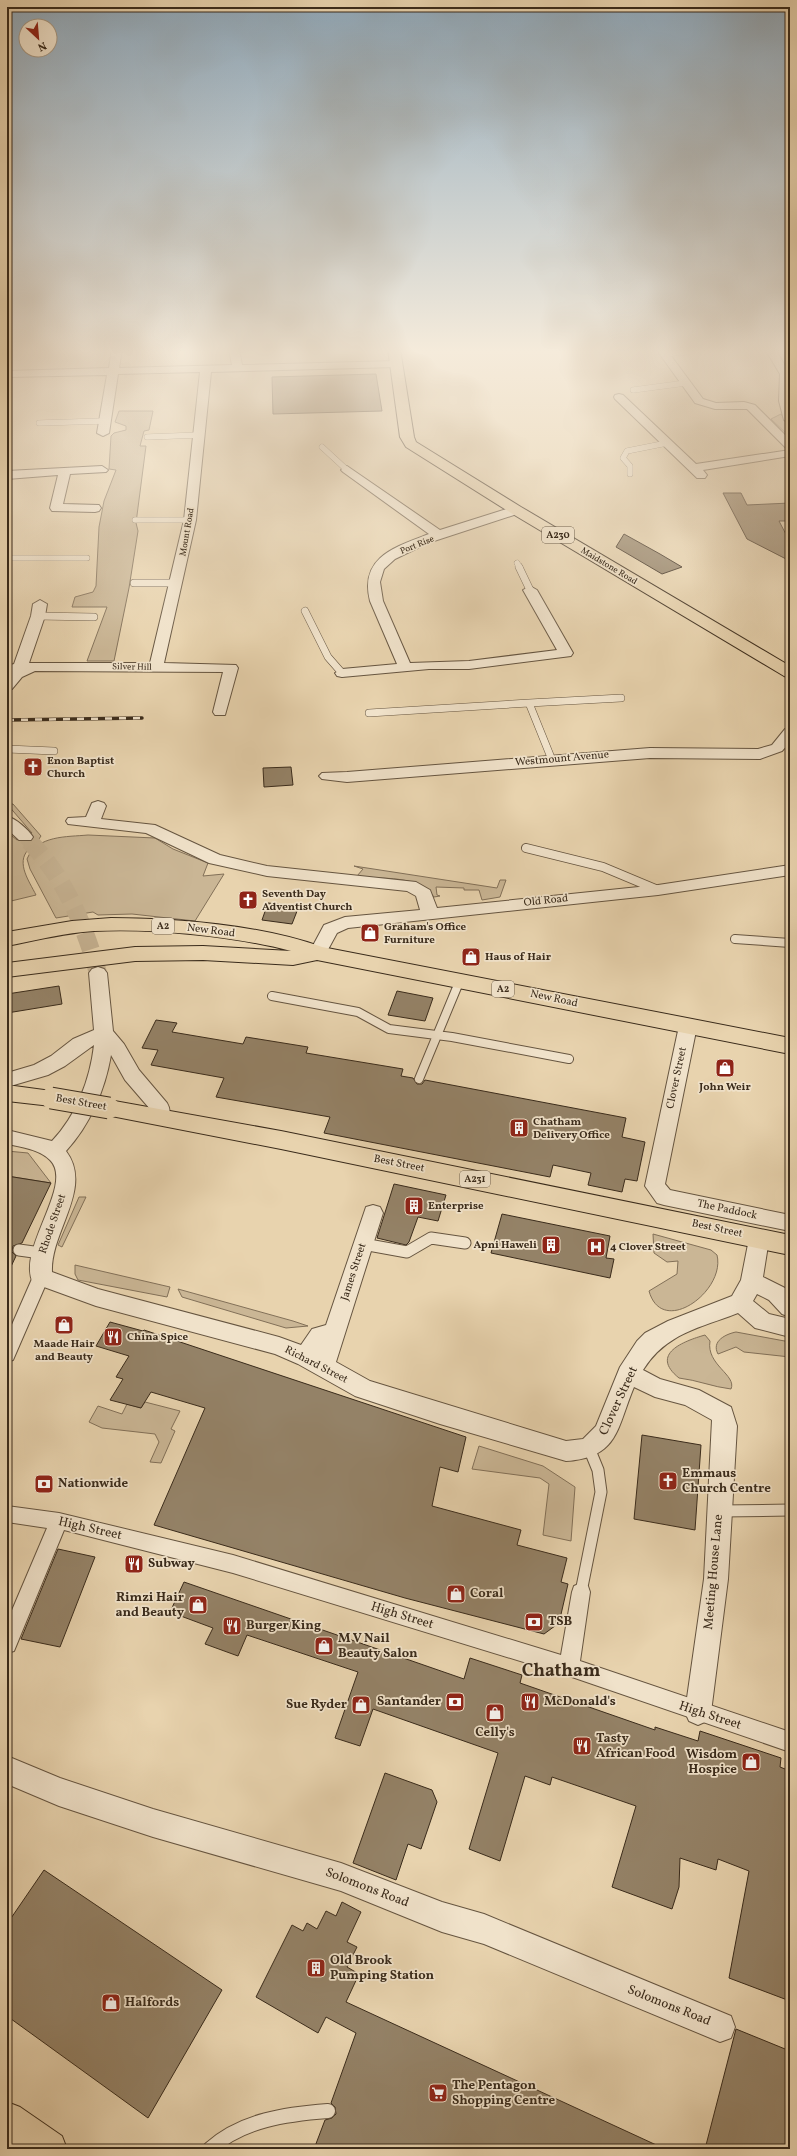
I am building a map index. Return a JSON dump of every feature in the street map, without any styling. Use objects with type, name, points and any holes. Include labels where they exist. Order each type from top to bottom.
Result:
[{"type":"main road","name":"Maidstone Road","points":[[420,450],[516,510],[790,673]]},
{"type":"main road","name":"New Road","points":[[7,939],[68,928],[106,924],[189,928],[296,944],[318,953],[790,1046]]},
{"type":"main road","name":"New Road","points":[[7,970],[135,954],[203,953],[293,958],[318,953]]},
{"type":"main road","name":"Best Street","points":[[7,1093],[51,1098],[159,1116],[582,1200],[790,1245]]},
{"type":"main road","points":[[7,2120],[49,2149]]},
{"type":"street","name":"Mount Road","points":[[156,667],[177,583],[190,520],[198,450]]},
{"type":"street","points":[[674,450],[697,472],[790,453]]},
{"type":"street","points":[[7,475],[102,470]]},
{"type":"street","points":[[347,470],[440,536]]},
{"type":"street","points":[[65,472],[56,508],[95,508]]},
{"type":"street","name":"Port Rise","points":[[405,667],[375,595],[375,574],[380,565],[398,552],[516,510]]},
{"type":"street","points":[[342,673],[432,664],[469,665],[566,653],[530,590]]},
{"type":"street","points":[[20,669],[39,610]]},
{"type":"street","name":"Silver Hill","points":[[7,686],[20,669],[156,667],[231,668],[220,712]]},
{"type":"street","name":"Westmount Avenue","points":[[326,776],[347,777],[658,752],[760,754],[777,748],[790,732]]},
{"type":"street","points":[[92,822],[98,806]]},
{"type":"street","points":[[7,821],[25,837]]},
{"type":"street","points":[[74,821],[149,828],[215,859],[267,871],[410,886],[424,894],[430,914]]},
{"type":"street","name":"Old Road","points":[[318,953],[326,934],[335,925],[658,890],[790,870]]},
{"type":"street","points":[[7,1137],[38,1142],[54,1151],[71,1134],[93,1090],[101,1066],[104,1016],[98,973]]},
{"type":"street","name":"Clover Street","points":[[664,1197],[655,1186],[688,1026]]},
{"type":"street","points":[[7,1080],[41,1070],[58,1061],[80,1044],[104,1033]]},
{"type":"street","points":[[104,1033],[117,1049],[132,1075],[160,1108],[159,1116]]},
{"type":"street","name":"Rhode Street","points":[[7,1355],[41,1277],[41,1253],[61,1203],[66,1182],[66,1168],[54,1151]]},
{"type":"street","name":"The Paddock","points":[[664,1197],[790,1223]]},
{"type":"street","name":"James Street","points":[[315,1362],[334,1332],[373,1213]]},
{"type":"street","points":[[759,1239],[753,1282],[740,1302],[763,1322],[790,1328]]},
{"type":"street","name":"Richard Street","points":[[41,1277],[90,1295],[279,1346],[315,1362],[363,1389],[447,1416],[560,1450],[577,1451],[589,1448]]},
{"type":"street","points":[[753,1282],[777,1294],[790,1308]]},
{"type":"street","name":"Clover Street","points":[[589,1448],[603,1436],[621,1389],[645,1348],[660,1335],[740,1302]]},
{"type":"street","name":"Meeting House Lane","points":[[630,1374],[655,1387],[691,1397],[723,1414],[725,1426],[716,1579],[698,1712]]},
{"type":"street","name":"High Street","points":[[7,1514],[59,1521],[233,1564],[569,1667],[790,1742]]},
{"type":"street","points":[[7,1644],[59,1521]]},
{"type":"street","points":[[569,1667],[581,1592]]},
{"type":"street","name":"Solomons Road","points":[[7,1770],[59,1792],[153,1823],[341,1877],[442,1917],[484,1929],[720,2027]]},
{"type":"lane","points":[[325,450],[347,470]]},
{"type":"lane","points":[[630,474],[630,466],[622,458],[627,451],[631,450]]},
{"type":"lane","points":[[135,520],[190,520]]},
{"type":"lane","points":[[7,558],[87,558]]},
{"type":"lane","points":[[517,563],[530,590]]},
{"type":"lane","points":[[134,583],[177,583]]},
{"type":"lane","points":[[39,610],[94,617]]},
{"type":"lane","points":[[305,611],[328,657],[342,673]]},
{"type":"lane","points":[[369,713],[505,703],[621,698]]},
{"type":"lane","points":[[529,703],[552,760]]},
{"type":"lane","points":[[7,749],[54,751]]},
{"type":"lane","points":[[526,848],[603,867],[658,890]]},
{"type":"lane","points":[[735,938],[790,944]]},
{"type":"lane","points":[[419,1079],[460,980]]},
{"type":"lane","points":[[272,996],[358,1012],[389,1029],[436,1035],[569,1059]]},
{"type":"lane","points":[[363,1244],[407,1252],[431,1238],[465,1244]]},
{"type":"lane","points":[[19,1250],[41,1253]]},
{"type":"lane","points":[[581,1592],[600,1492],[598,1470],[589,1448]]},
{"type":"lane","points":[[720,1511],[790,1510]]},
{"type":"lane","points":[[210,2149],[214,2144],[234,2132],[284,2115],[328,2111]]},
{"type":"shaded area","points":[[110,450],[146,450],[136,523],[138,531],[129,588],[114,661],[87,661],[107,607],[72,607],[75,597],[93,592],[96,586],[99,527],[104,501],[116,470],[109,469]]},
{"type":"shaded area","points":[[7,804],[13,804],[41,836],[28,850],[23,861],[27,878],[36,895],[7,902],[7,832],[17,840],[32,833]]},
{"type":"shaded area","points":[[88,835],[155,838],[173,849],[208,863],[203,876],[224,874],[195,921],[132,914],[98,915],[93,912],[56,918],[30,869],[27,859],[38,845],[45,841],[62,837]]},
{"type":"shaded area","points":[[354,866],[497,888],[500,880],[506,880],[500,897],[482,900],[479,890],[436,887],[437,895],[440,896],[434,897],[427,890],[409,881],[357,876],[363,869]]},
{"type":"shaded area","points":[[7,1151],[28,1153],[51,1183],[7,1176]]},
{"type":"shaded area","points":[[79,1197],[86,1197],[62,1247],[58,1245]]},
{"type":"shaded area","points":[[653,1234],[711,1250],[717,1255],[717,1269],[712,1282],[703,1295],[691,1304],[679,1310],[666,1310],[656,1304],[649,1291],[677,1274],[678,1261],[667,1262],[654,1253]]},
{"type":"shaded area","points":[[75,1265],[170,1287],[167,1297],[78,1280],[75,1274]]},
{"type":"shaded area","points":[[178,1289],[308,1326],[286,1328],[182,1297]]},
{"type":"shaded area","points":[[736,1332],[790,1342],[790,1357],[744,1352],[736,1347],[718,1354],[716,1345],[718,1342],[724,1336]]},
{"type":"shaded area","points":[[705,1335],[710,1341],[712,1357],[730,1379],[732,1384],[731,1389],[679,1378],[671,1370],[667,1362],[669,1355],[680,1345]]},
{"type":"shaded area","points":[[145,1402],[180,1411],[171,1429],[175,1431],[161,1463],[150,1462],[159,1442],[155,1434],[102,1428],[89,1422],[98,1406],[122,1414],[127,1404],[141,1408]]},
{"type":"shaded area","points":[[479,1446],[543,1466],[575,1487],[571,1541],[543,1535],[549,1484],[540,1478],[472,1469]]},
{"type":"building","points":[[723,493],[741,493],[747,505],[790,503],[790,521],[779,521],[790,542],[790,561],[747,539]]},
{"type":"building","points":[[624,534],[682,567],[662,574],[616,547]]},
{"type":"building","points":[[291,767],[293,785],[264,787],[263,768]]},
{"type":"building","points":[[268,903],[299,906],[292,924],[262,920]]},
{"type":"building","points":[[59,986],[62,1004],[7,1013],[7,994]]},
{"type":"building","points":[[397,991],[433,998],[425,1021],[388,1015]]},
{"type":"building","points":[[156,1020],[177,1023],[172,1032],[243,1044],[246,1037],[308,1047],[306,1053],[403,1069],[401,1076],[413,1078],[417,1084],[422,1084],[425,1080],[626,1118],[622,1137],[645,1142],[637,1181],[625,1179],[622,1192],[588,1185],[591,1173],[553,1165],[550,1177],[324,1133],[330,1117],[216,1097],[224,1078],[151,1065],[158,1050],[142,1048]]},
{"type":"building","points":[[7,1176],[51,1183],[22,1243],[13,1246],[12,1252],[16,1256],[7,1275]]},
{"type":"building","name":"Enterprise","points":[[394,1184],[446,1195],[438,1221],[418,1217],[409,1242],[406,1245],[377,1238]]},
{"type":"building","name":"Apni Haweli","points":[[502,1214],[610,1236],[606,1258],[614,1259],[610,1278],[491,1253]]},
{"type":"building","points":[[110,1322],[143,1331],[144,1330],[466,1437],[458,1472],[440,1467],[432,1506],[521,1530],[517,1545],[567,1558],[561,1582],[568,1584],[559,1623],[544,1634],[405,1598],[154,1525],[205,1408],[151,1392],[141,1408],[110,1400],[123,1379],[116,1377],[129,1356],[96,1346]]},
{"type":"building","name":"Emmaus Church Centre","points":[[642,1435],[701,1445],[695,1530],[634,1519]]},
{"type":"building","points":[[58,1549],[95,1557],[60,1647],[21,1639]]},
{"type":"building","points":[[184,1582],[464,1679],[470,1658],[522,1675],[520,1683],[655,1730],[655,1727],[698,1741],[700,1731],[781,1758],[780,1767],[790,1771],[790,2001],[729,1978],[749,1871],[718,1859],[716,1870],[680,1858],[679,1887],[672,1909],[612,1887],[636,1806],[552,1777],[550,1785],[525,1776],[500,1861],[469,1849],[498,1753],[373,1709],[360,1746],[335,1738],[358,1672],[247,1635],[238,1656],[205,1644],[213,1628],[170,1612]]},
{"type":"building","points":[[385,1773],[432,1790],[437,1802],[421,1849],[408,1844],[396,1880],[353,1863]]},
{"type":"building","name":"Halfords","points":[[44,1870],[222,1990],[148,2118],[7,2016],[7,1924]]},
{"type":"building","name":"The Pentagon Shopping Centre","points":[[342,1902],[361,1912],[347,1942],[357,1947],[347,1967],[359,1974],[346,2002],[665,2149],[314,2149],[325,2120],[332,2118],[336,2114],[335,2107],[331,2103],[356,2033],[326,2017],[318,2033],[256,1997],[292,1925],[303,1931],[307,1923],[317,1929],[326,1911],[336,1916]]},
{"type":"building","points":[[736,2029],[790,2051],[790,2149],[705,2149]]},
{"type":"tunnel","points":[[25,837],[29,841]]},
{"type":"tunnel","points":[[29,841],[53,870],[72,902],[80,919],[98,973]]},
{"type":"railway","points":[[7,720],[142,718]]},
{"type":"place","name":"Enon Baptist Church","points":[[33,767]]},
{"type":"place","name":"Seventh Day Adventist Church","points":[[248,900]]},
{"type":"place","name":"Graham's Office Furniture","points":[[370,933]]},
{"type":"place","name":"Haus of Hair","points":[[471,957]]},
{"type":"place","name":"John Weir","points":[[725,1068]]},
{"type":"place","name":"Chatham Delivery Office","points":[[519,1128]]},
{"type":"place","name":"Enterprise","points":[[414,1206]]},
{"type":"place","name":"Apni Haweli","points":[[551,1245]]},
{"type":"place","name":"4 Clover Street","points":[[596,1247]]},
{"type":"place","name":"Maade Hair and Beauty","points":[[64,1325]]},
{"type":"place","name":"China Spice","points":[[113,1337]]},
{"type":"place","name":"Emmaus Church Centre","points":[[668,1481]]},
{"type":"place","name":"Nationwide","points":[[44,1484]]},
{"type":"place","name":"Subway","points":[[134,1564]]},
{"type":"place","name":"Coral","points":[[456,1594]]},
{"type":"place","name":"Rimzi Hair and Beauty","points":[[198,1605]]},
{"type":"place","name":"TSB","points":[[534,1622]]},
{"type":"place","name":"Burger King","points":[[232,1626]]},
{"type":"place","name":"M V Nail Beauty Salon","points":[[324,1646]]},
{"type":"place","name":"Santander","points":[[455,1702]]},
{"type":"place","name":"McDonald's","points":[[530,1702]]},
{"type":"place","name":"Sue Ryder","points":[[361,1705]]},
{"type":"place","name":"Celly's","points":[[495,1713]]},
{"type":"place","name":"Tasty African Food","points":[[582,1746]]},
{"type":"place","name":"Wisdom Hospice","points":[[751,1762]]},
{"type":"place","name":"Old Brook Pumping Station","points":[[316,1968]]},
{"type":"place","name":"Halfords","points":[[111,2003]]},
{"type":"place","name":"The Pentagon Shopping Centre","points":[[438,2093]]},
{"type":"district","name":"Chatham","points":[[561,1671]]}]
